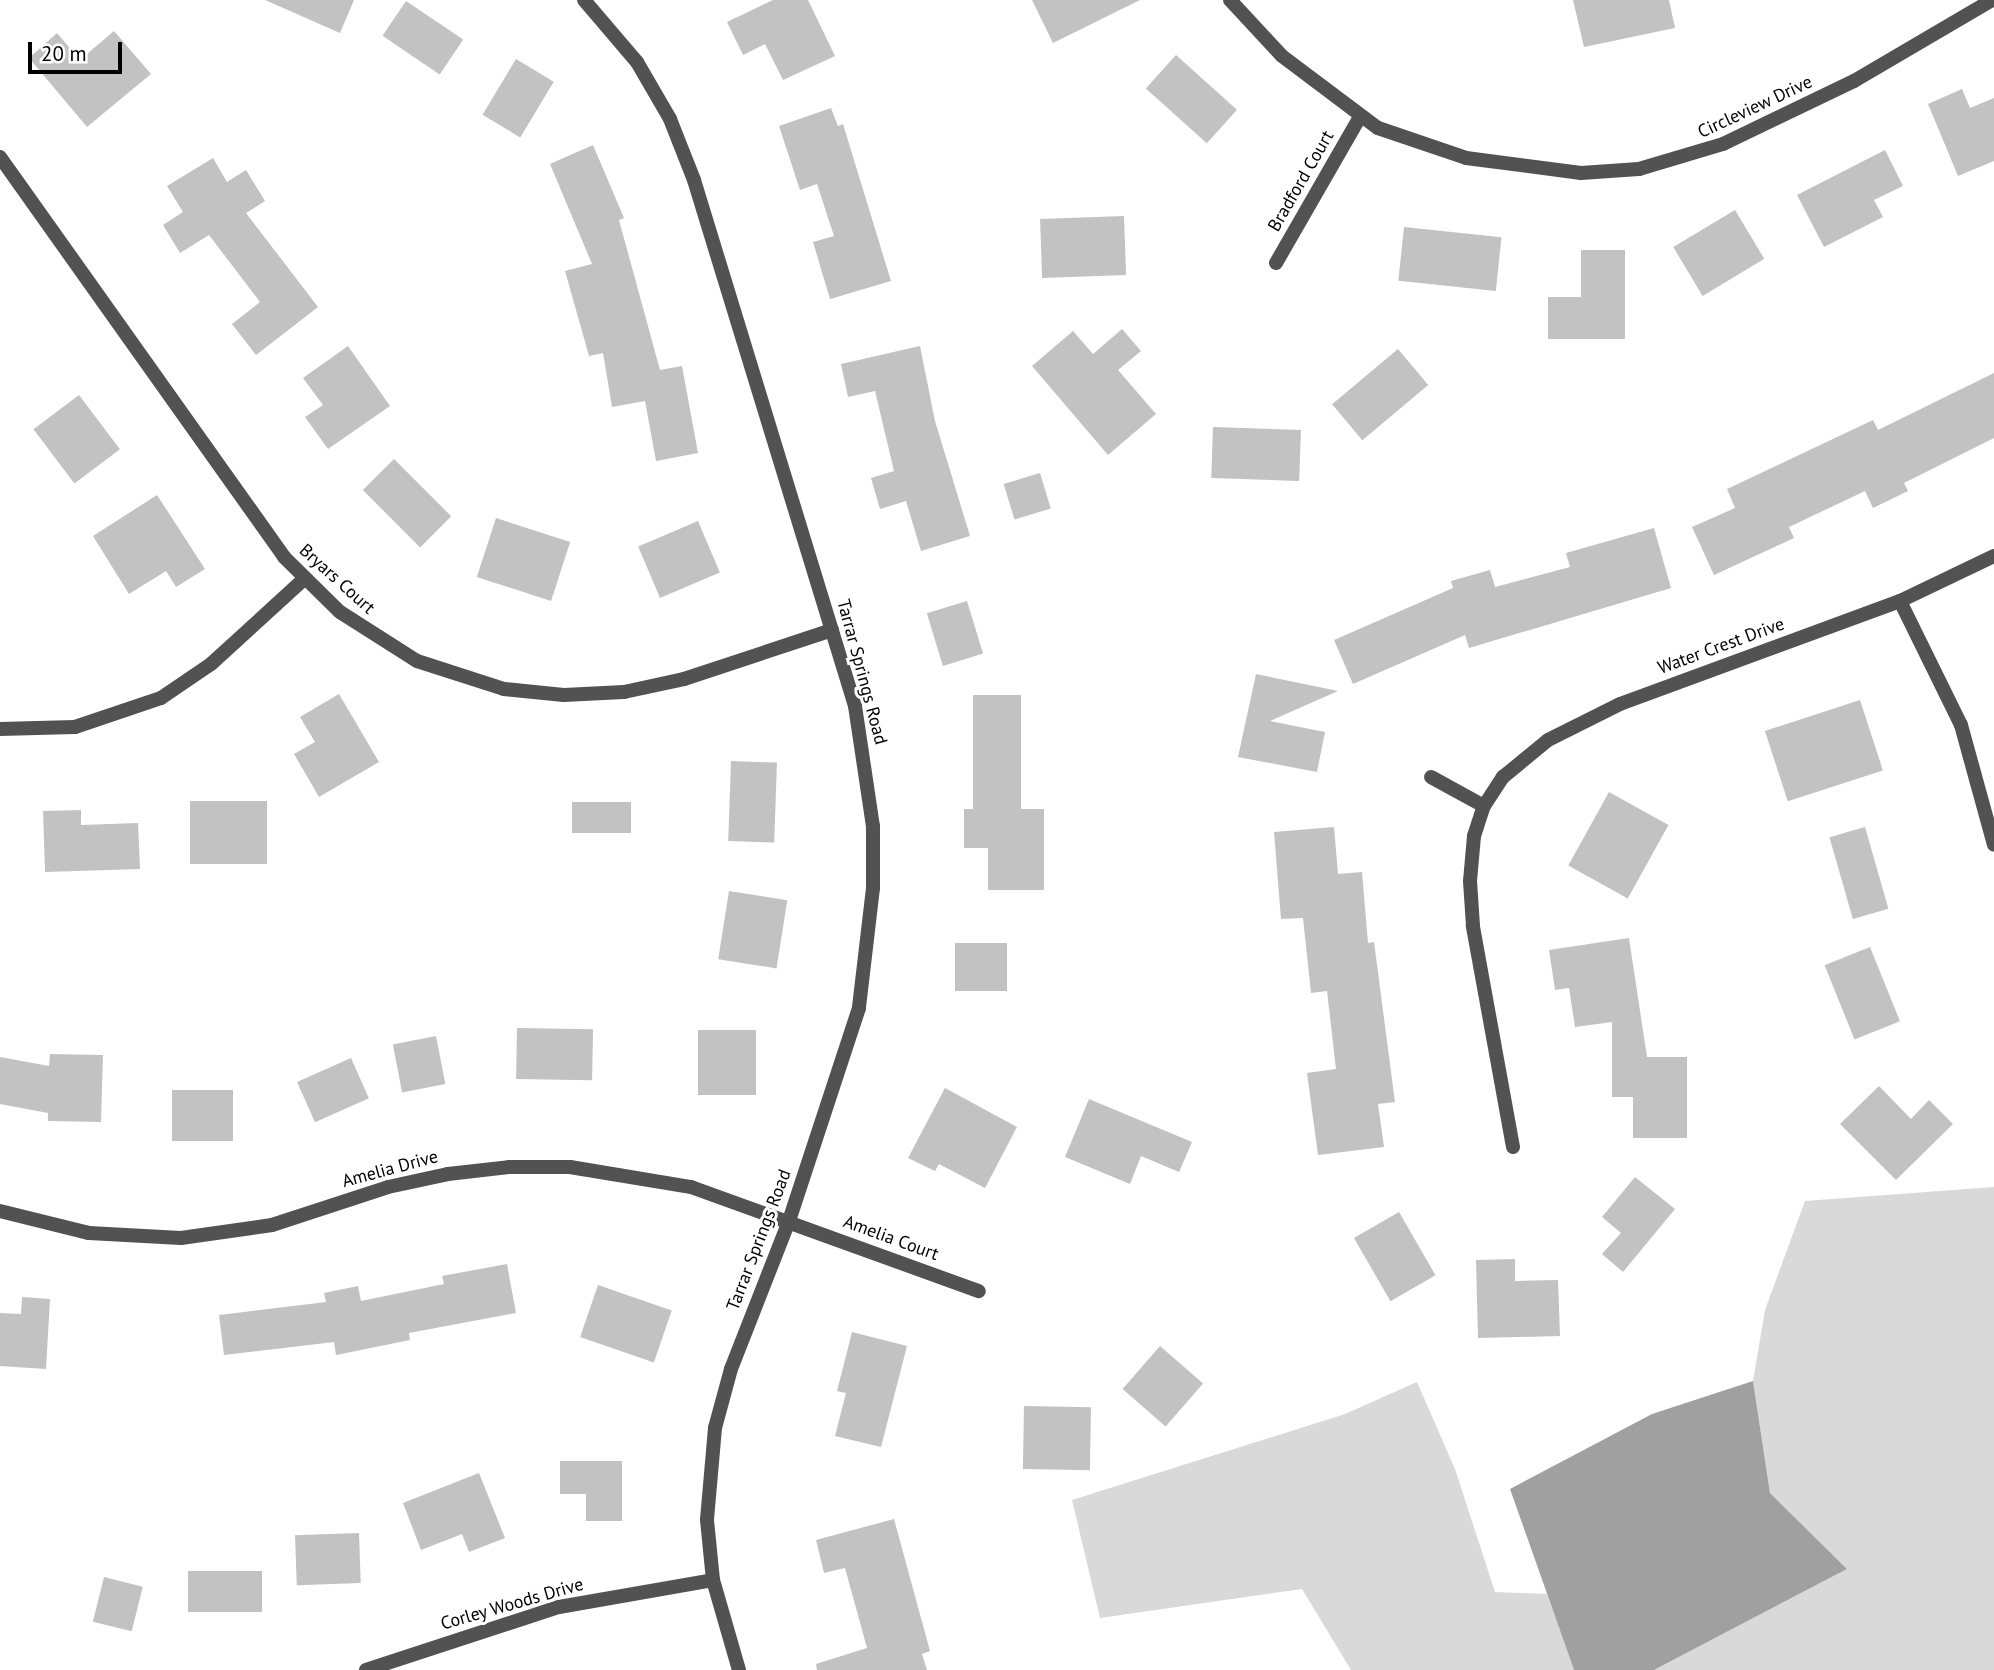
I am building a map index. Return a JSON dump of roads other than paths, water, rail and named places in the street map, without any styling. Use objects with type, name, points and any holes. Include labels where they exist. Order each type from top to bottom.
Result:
[{"type":"street","name":"Tarrar Springs Road","points":[[584,0],[637,62],[675,131],[832,630],[855,706],[867,765],[873,888],[859,1008],[789,1221],[731,1369],[715,1428],[707,1489],[713,1580],[739,1670]]},
{"type":"street","name":"Circleview Drive","points":[[1230,0],[1282,56],[1360,117],[1410,142],[1524,169],[1581,173],[1639,169],[1723,144],[1854,82],[1992,0]]},
{"type":"street","name":"Bradford Court","points":[[1276,263],[1360,117]]},
{"type":"street","name":"Bryars Court","points":[[0,157],[184,422],[304,579],[364,631],[417,661],[504,689],[564,695],[624,692],[684,679],[832,630]]},
{"type":"street","name":"Water Crest Drive","points":[[1513,1147],[1473,926],[1470,881],[1474,836],[1484,806],[1503,777],[1525,755],[1620,704],[1900,601],[1994,555]]},
{"type":"street","points":[[0,729],[75,727],[161,698],[211,664],[304,579]]},
{"type":"street","points":[[1900,601],[1961,725],[1994,845]]},
{"type":"street","points":[[1431,777],[1484,806]]},
{"type":"street","name":"Amelia Drive","points":[[0,1211],[89,1233],[181,1238],[272,1225],[388,1187],[448,1174],[558,1167],[631,1174],[691,1187],[789,1221]]},
{"type":"street","name":"Amelia Court","points":[[789,1221],[979,1291]]},
{"type":"street","name":"Corley Woods Drive","points":[[366,1670],[559,1607],[713,1580]]}]
